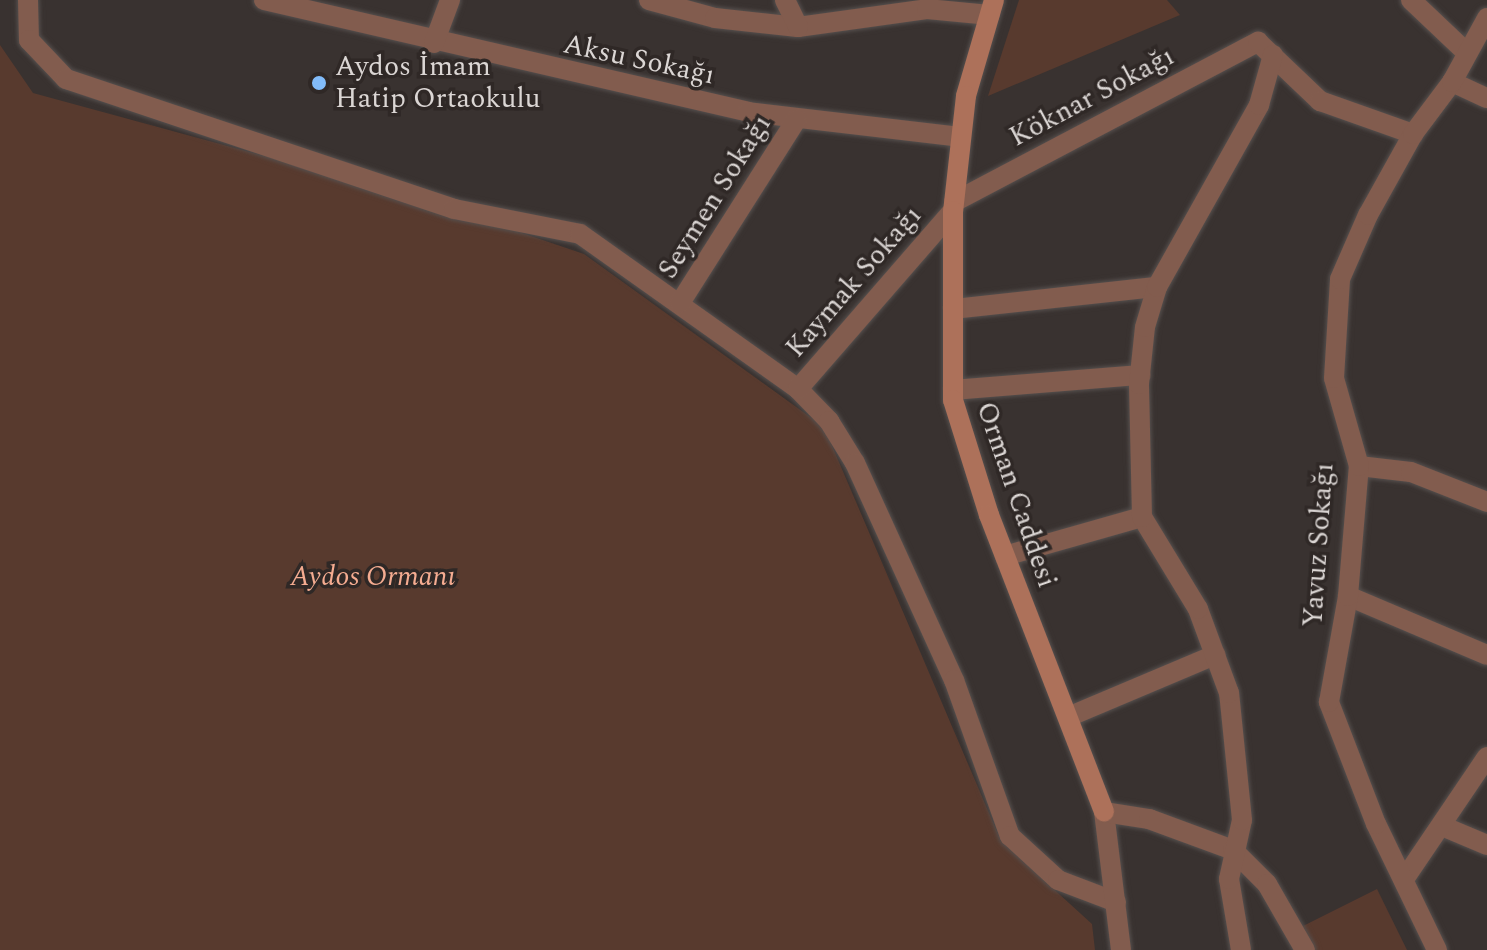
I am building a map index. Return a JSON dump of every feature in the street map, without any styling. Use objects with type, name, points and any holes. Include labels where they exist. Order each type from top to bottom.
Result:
[{"type":"street","points":[[28,0],[29,40],[66,79],[454,209],[580,234],[798,389],[829,421],[855,463],[954,680],[1010,836],[1058,880],[1116,902]]},
{"type":"street","name":"Aksu Sokağı","points":[[264,0],[434,43],[796,120],[961,137]]},
{"type":"street","points":[[434,43],[450,0]]},
{"type":"street","points":[[649,0],[715,18],[798,27],[927,9],[992,8]]},
{"type":"street","points":[[785,0],[798,27]]},
{"type":"street","points":[[1411,0],[1467,53]]},
{"type":"street","name":"Orman Caddesi","points":[[992,8],[966,96],[961,137],[954,206],[953,390],[1005,556],[1104,812],[1121,950]]},
{"type":"street","name":"Yavuz Sokağı","points":[[1437,950],[1405,878],[1376,824],[1329,702],[1348,596],[1359,466],[1334,378],[1340,279],[1368,215],[1413,134],[1452,82],[1487,18]]},
{"type":"street","points":[[1265,48],[1320,101],[1413,134]]},
{"type":"street","points":[[1241,950],[1229,879],[1242,820],[1240,762],[1229,693],[1198,609],[1142,517],[1140,375],[1145,327],[1157,287],[1259,105],[1265,48]]},
{"type":"street","name":"Köknar Sokağı","points":[[954,206],[1265,48]]},
{"type":"street","points":[[1452,82],[1487,98]]},
{"type":"street","name":"Seymen Sokağı","points":[[680,303],[796,120]]},
{"type":"street","name":"Kaymak Sokağı","points":[[798,389],[954,206]]},
{"type":"street","points":[[953,309],[1157,287]]},
{"type":"street","points":[[953,390],[1140,375]]},
{"type":"street","points":[[1359,466],[1411,472],[1487,502]]},
{"type":"street","points":[[1005,556],[1142,517]]},
{"type":"street","points":[[1348,596],[1487,655]]},
{"type":"street","points":[[1068,717],[1215,655]]},
{"type":"street","points":[[1405,878],[1487,757]]},
{"type":"street","points":[[1104,812],[1149,819],[1233,850],[1267,884],[1305,950]]},
{"type":"street","points":[[1442,826],[1487,845]]},
{"type":"green space","points":[[1019,0],[1167,0],[1180,15],[988,96]]},
{"type":"green space","name":"Aydos Ormanı","points":[[0,45],[33,93],[425,200],[584,254],[824,427],[1001,841],[1092,924],[1095,950],[0,950]]},
{"type":"green space","points":[[1377,889],[1407,950],[1315,950],[1303,926]]},
{"type":"place","name":"Aydos İmam Hatip Ortaokulu","points":[[319,83]]}]
